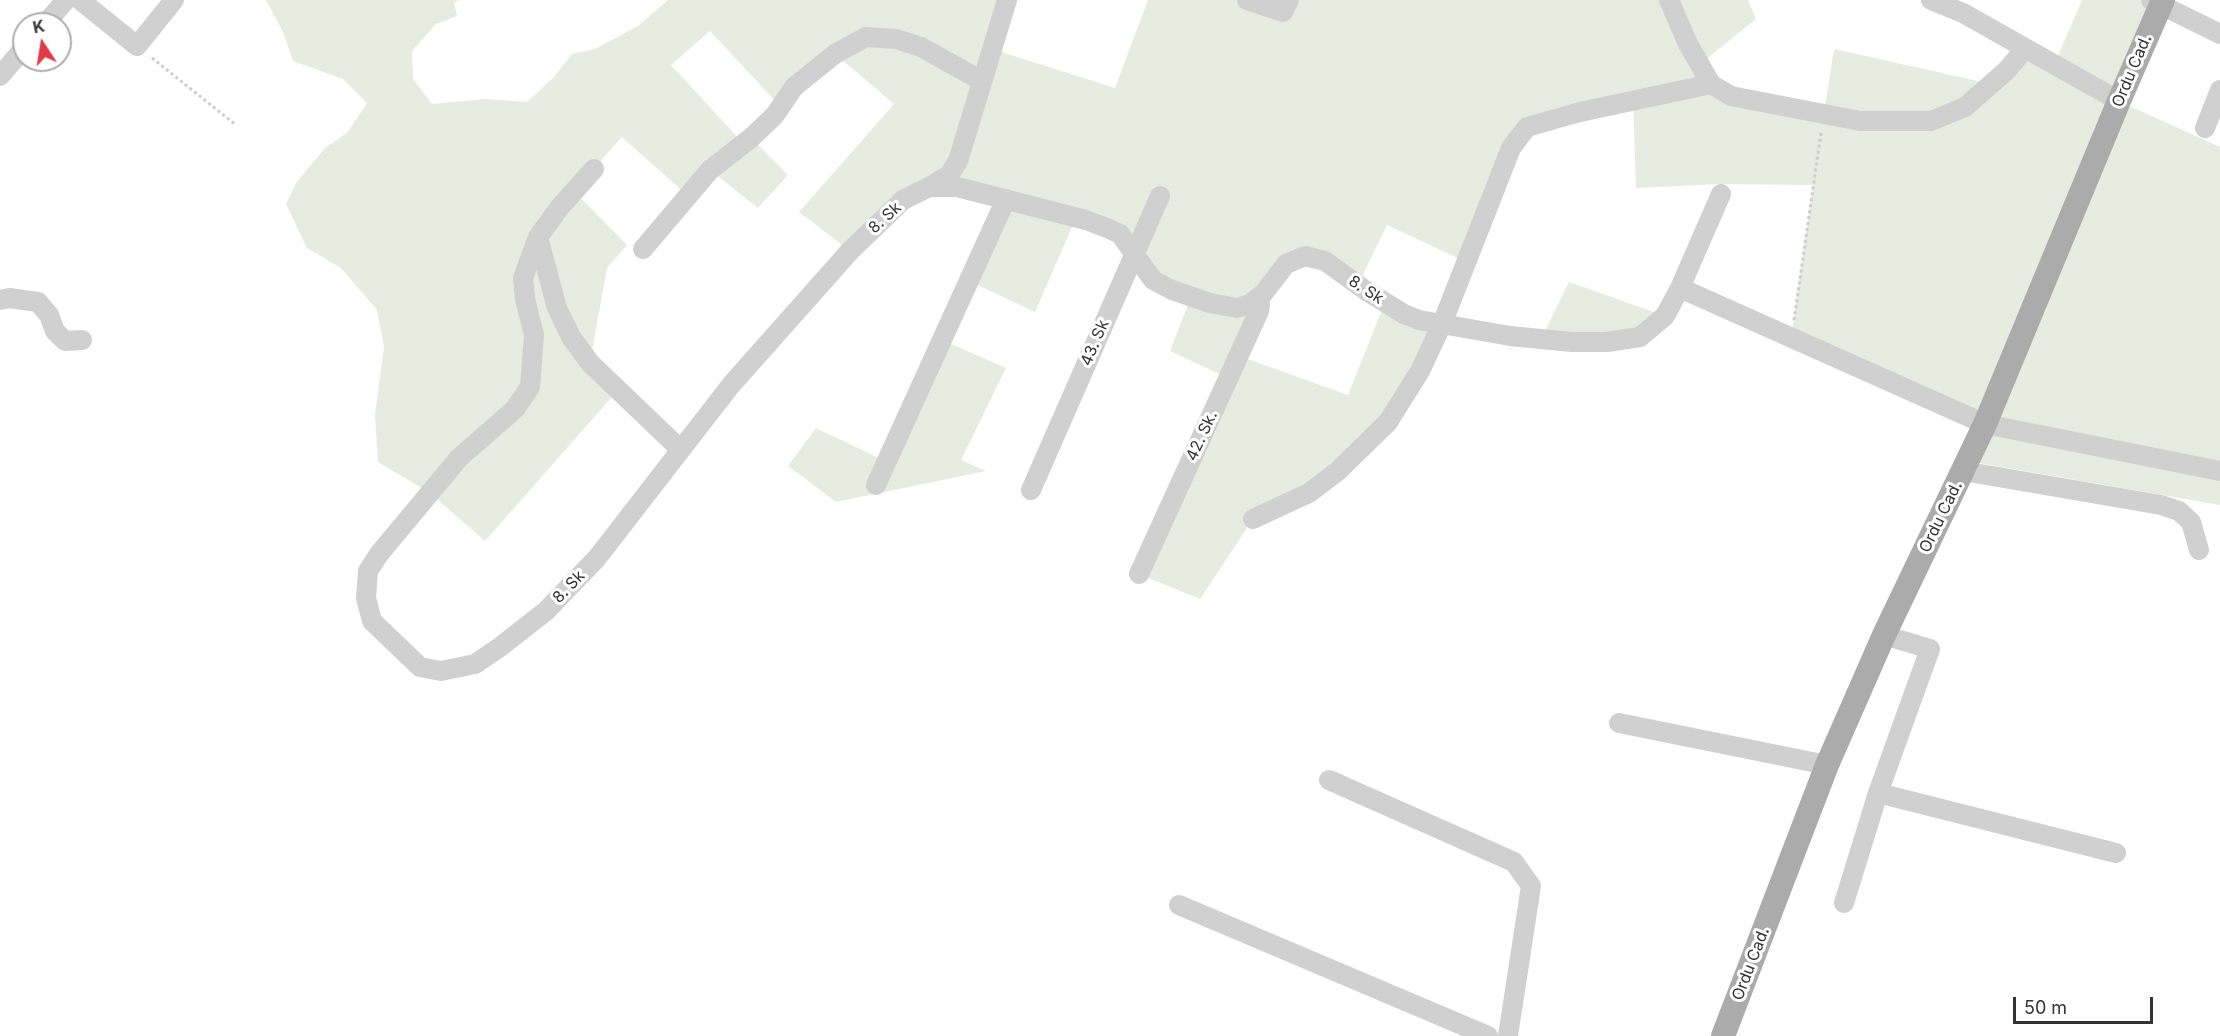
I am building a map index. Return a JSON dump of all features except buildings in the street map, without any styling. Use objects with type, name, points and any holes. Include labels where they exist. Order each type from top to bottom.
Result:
[{"type":"main road","name":"Ordu Cad.","points":[[1723,1036],[1827,765],[1884,635],[1985,424],[2158,2]]},
{"type":"street","points":[[56,12],[66,0]]},
{"type":"street","points":[[81,0],[137,46],[174,0]]},
{"type":"street","points":[[929,187],[949,175],[958,161],[1007,0]]},
{"type":"street","points":[[1247,0],[1282,12],[1289,0]]},
{"type":"street","points":[[1669,0],[1711,84],[1731,96],[1860,121],[1931,121],[1965,107],[2006,71],[2025,49]]},
{"type":"street","points":[[1931,0],[1963,13],[2119,101]]},
{"type":"street","points":[[2158,2],[2220,34]]},
{"type":"street","points":[[643,249],[710,170],[751,138],[775,115],[794,87],[835,54],[866,37],[896,39],[921,47],[982,81]]},
{"type":"street","points":[[0,76],[12,62]]},
{"type":"street","points":[[1253,519],[1309,493],[1338,471],[1388,422],[1420,371],[1442,324],[1511,148],[1527,127],[1580,112],[1711,84]]},
{"type":"street","points":[[2205,128],[2220,90]]},
{"type":"street","points":[[594,169],[560,207],[538,237],[553,297],[571,337],[590,363],[680,449]]},
{"type":"street","name":"8. Sk","points":[[538,237],[523,278],[525,300],[534,335],[530,387],[515,409],[459,458],[379,554],[368,571],[366,598],[372,621],[420,667],[441,671],[475,664],[546,611],[597,558],[731,385],[850,251],[903,200],[929,187],[957,187],[1086,220],[1107,228],[1120,234],[1153,280],[1210,303],[1237,308],[1250,304],[1263,294],[1286,264],[1305,256],[1325,261],[1365,290],[1404,314],[1419,320],[1510,336],[1572,342],[1607,342],[1640,337],[1665,315],[1680,288],[1721,194]]},
{"type":"street","name":"43. Sk","points":[[1031,490],[1133,253],[1160,196]]},
{"type":"street","points":[[876,485],[1006,199]]},
{"type":"street","points":[[1680,288],[1985,424],[2220,471]]},
{"type":"street","points":[[0,300],[9,298],[38,302],[49,315],[55,331],[65,341],[82,340]]},
{"type":"street","name":"42. Sk.","points":[[1139,574],[1259,311],[1260,304],[1257,299]]},
{"type":"street","points":[[1963,471],[2179,511],[2191,522],[2199,550]]},
{"type":"street","points":[[1844,903],[1878,793],[1930,649],[1884,635]]},
{"type":"street","points":[[1619,723],[1827,765]]},
{"type":"street","points":[[1329,780],[1514,862],[1531,886],[1508,1036]]},
{"type":"street","points":[[1878,793],[2116,853]]},
{"type":"street","points":[[1179,905],[1488,1036]]},
{"type":"path","points":[[137,46],[236,125]]},
{"type":"path","points":[[1791,338],[1823,114]]},
{"type":"shaded area","points":[[266,0],[459,0],[454,2],[457,16],[436,24],[412,51],[413,79],[432,104],[486,99],[527,102],[553,78],[572,54],[595,49],[638,26],[668,0],[1007,0],[992,49],[1115,88],[1148,0],[1748,0],[1756,19],[1700,64],[1711,84],[1824,113],[1834,49],[1991,84],[2025,49],[2054,65],[2082,0],[2151,0],[2119,101],[2220,147],[2220,505],[1967,461],[1985,425],[1791,338],[1813,185],[1719,184],[1636,188],[1633,101],[1526,127],[1466,262],[1387,225],[1358,285],[1325,261],[1286,264],[1239,356],[1348,395],[1385,302],[1442,324],[1420,371],[1338,471],[1253,519],[1200,599],[1139,574],[1228,378],[1170,351],[1191,297],[1172,290],[1131,248],[1076,218],[1035,312],[969,281],[1006,199],[929,187],[850,251],[799,212],[894,104],[835,54],[781,107],[710,31],[671,65],[743,143],[751,138],[788,175],[758,208],[710,170],[688,196],[622,137],[574,191],[627,245],[607,268],[590,362],[619,389],[485,541],[430,493],[378,462],[375,414],[384,347],[377,310],[341,268],[307,248],[286,204],[296,183],[325,148],[348,132],[367,103],[343,79],[293,61],[283,32]]},
{"type":"shaded area","points":[[1569,282],[1665,316],[1640,337],[1541,339]]},
{"type":"shaded area","points":[[942,340],[1006,368],[961,460],[986,471],[836,502],[788,466],[816,428],[887,462]]}]
